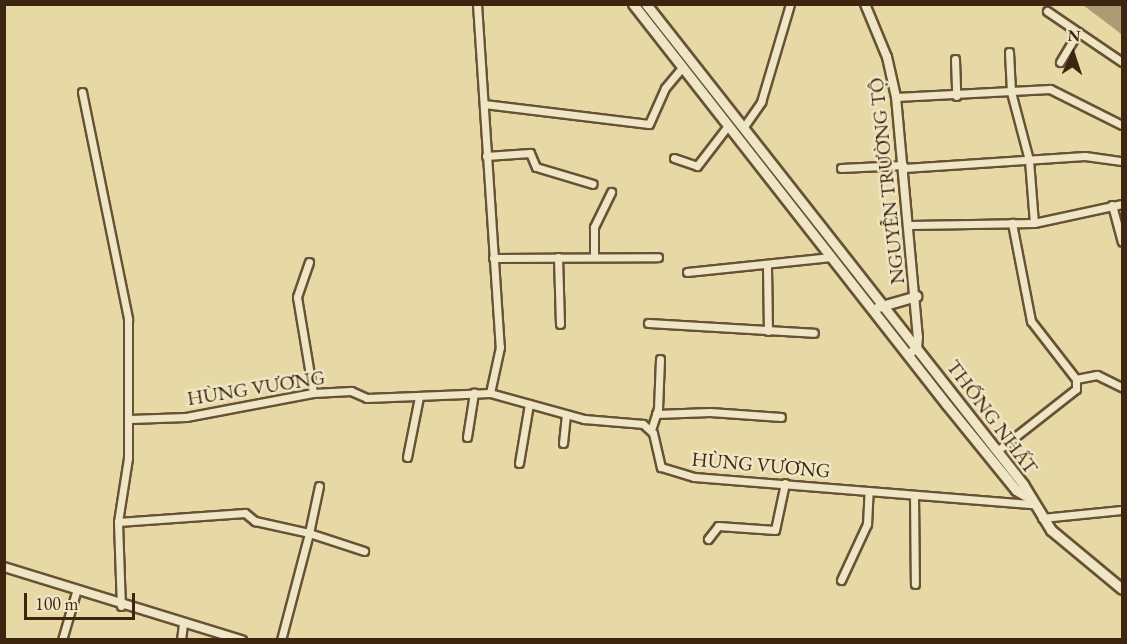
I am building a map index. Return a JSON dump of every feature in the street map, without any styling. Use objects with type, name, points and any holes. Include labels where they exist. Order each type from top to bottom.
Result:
[{"type":"main road","name":"THỐNG NHẤT","points":[[633,4],[749,155],[1011,484],[1030,501]]},
{"type":"main road","name":"THỐNG NHẤT","points":[[646,4],[997,451],[1030,501]]},
{"type":"main road","points":[[749,155],[758,148]]},
{"type":"main road","points":[[872,309],[916,297]]},
{"type":"main road","points":[[1030,501],[1067,546],[1122,589]]},
{"type":"street","points":[[477,4],[500,352],[490,393]]},
{"type":"street","points":[[743,129],[761,102],[790,4]]},
{"type":"street","name":"NGUYỄN TRƯỜNG TỘ","points":[[865,4],[887,57],[896,97],[910,225],[916,297],[917,348]]},
{"type":"street","points":[[1047,11],[1122,62]]},
{"type":"street","points":[[1060,62],[1078,32]]},
{"type":"street","points":[[1009,52],[1011,92],[1029,160],[1034,223]]},
{"type":"street","points":[[955,59],[956,96]]},
{"type":"street","points":[[484,104],[649,124],[665,88],[682,68]]},
{"type":"street","points":[[896,97],[1054,90],[1122,125]]},
{"type":"street","points":[[82,92],[124,286],[130,419],[118,522],[121,606]]},
{"type":"street","points":[[674,158],[697,166],[727,127]]},
{"type":"street","points":[[486,156],[530,153],[536,167],[593,184]]},
{"type":"street","points":[[841,168],[1096,156],[1122,160]]},
{"type":"street","points":[[594,257],[594,227],[611,192]]},
{"type":"street","points":[[910,225],[1034,223],[1122,204]]},
{"type":"street","points":[[1112,205],[1122,242]]},
{"type":"street","points":[[997,451],[1076,389],[1076,379],[1031,321],[1012,223]]},
{"type":"street","points":[[558,257],[560,324]]},
{"type":"street","points":[[493,258],[658,257]]},
{"type":"street","points":[[687,273],[767,267],[831,257]]},
{"type":"street","points":[[309,262],[297,297],[301,338],[310,356],[313,393]]},
{"type":"street","points":[[767,267],[768,331]]},
{"type":"street","points":[[648,323],[814,333]]},
{"type":"street","points":[[908,355],[917,348]]},
{"type":"street","points":[[651,430],[656,414],[660,359]]},
{"type":"street","points":[[1076,379],[1097,375],[1122,387]]},
{"type":"street","name":"HÙNG VƯƠNG","points":[[130,419],[186,417],[313,393],[419,398],[490,393],[566,414],[640,423],[651,430],[663,469],[717,480],[1030,501]]},
{"type":"street","points":[[467,437],[474,393]]},
{"type":"street","points":[[407,457],[419,398]]},
{"type":"street","points":[[519,463],[529,404]]},
{"type":"street","points":[[656,414],[710,411],[781,417]]},
{"type":"street","points":[[563,443],[566,414]]},
{"type":"street","points":[[708,539],[718,526],[775,530],[785,483]]},
{"type":"street","points":[[281,639],[319,486]]},
{"type":"street","points":[[841,580],[867,524],[869,490]]},
{"type":"street","points":[[914,495],[915,584]]},
{"type":"street","points":[[1042,518],[1122,510]]},
{"type":"street","points":[[118,522],[245,513],[255,521],[309,533],[363,551]]},
{"type":"street","points":[[4,567],[121,606],[242,639]]},
{"type":"street","points":[[62,639],[76,592]]},
{"type":"street","points":[[181,639],[183,623]]},
{"type":"shaded area","points":[[1083,5],[1122,5],[1122,35],[1116,30]]}]
